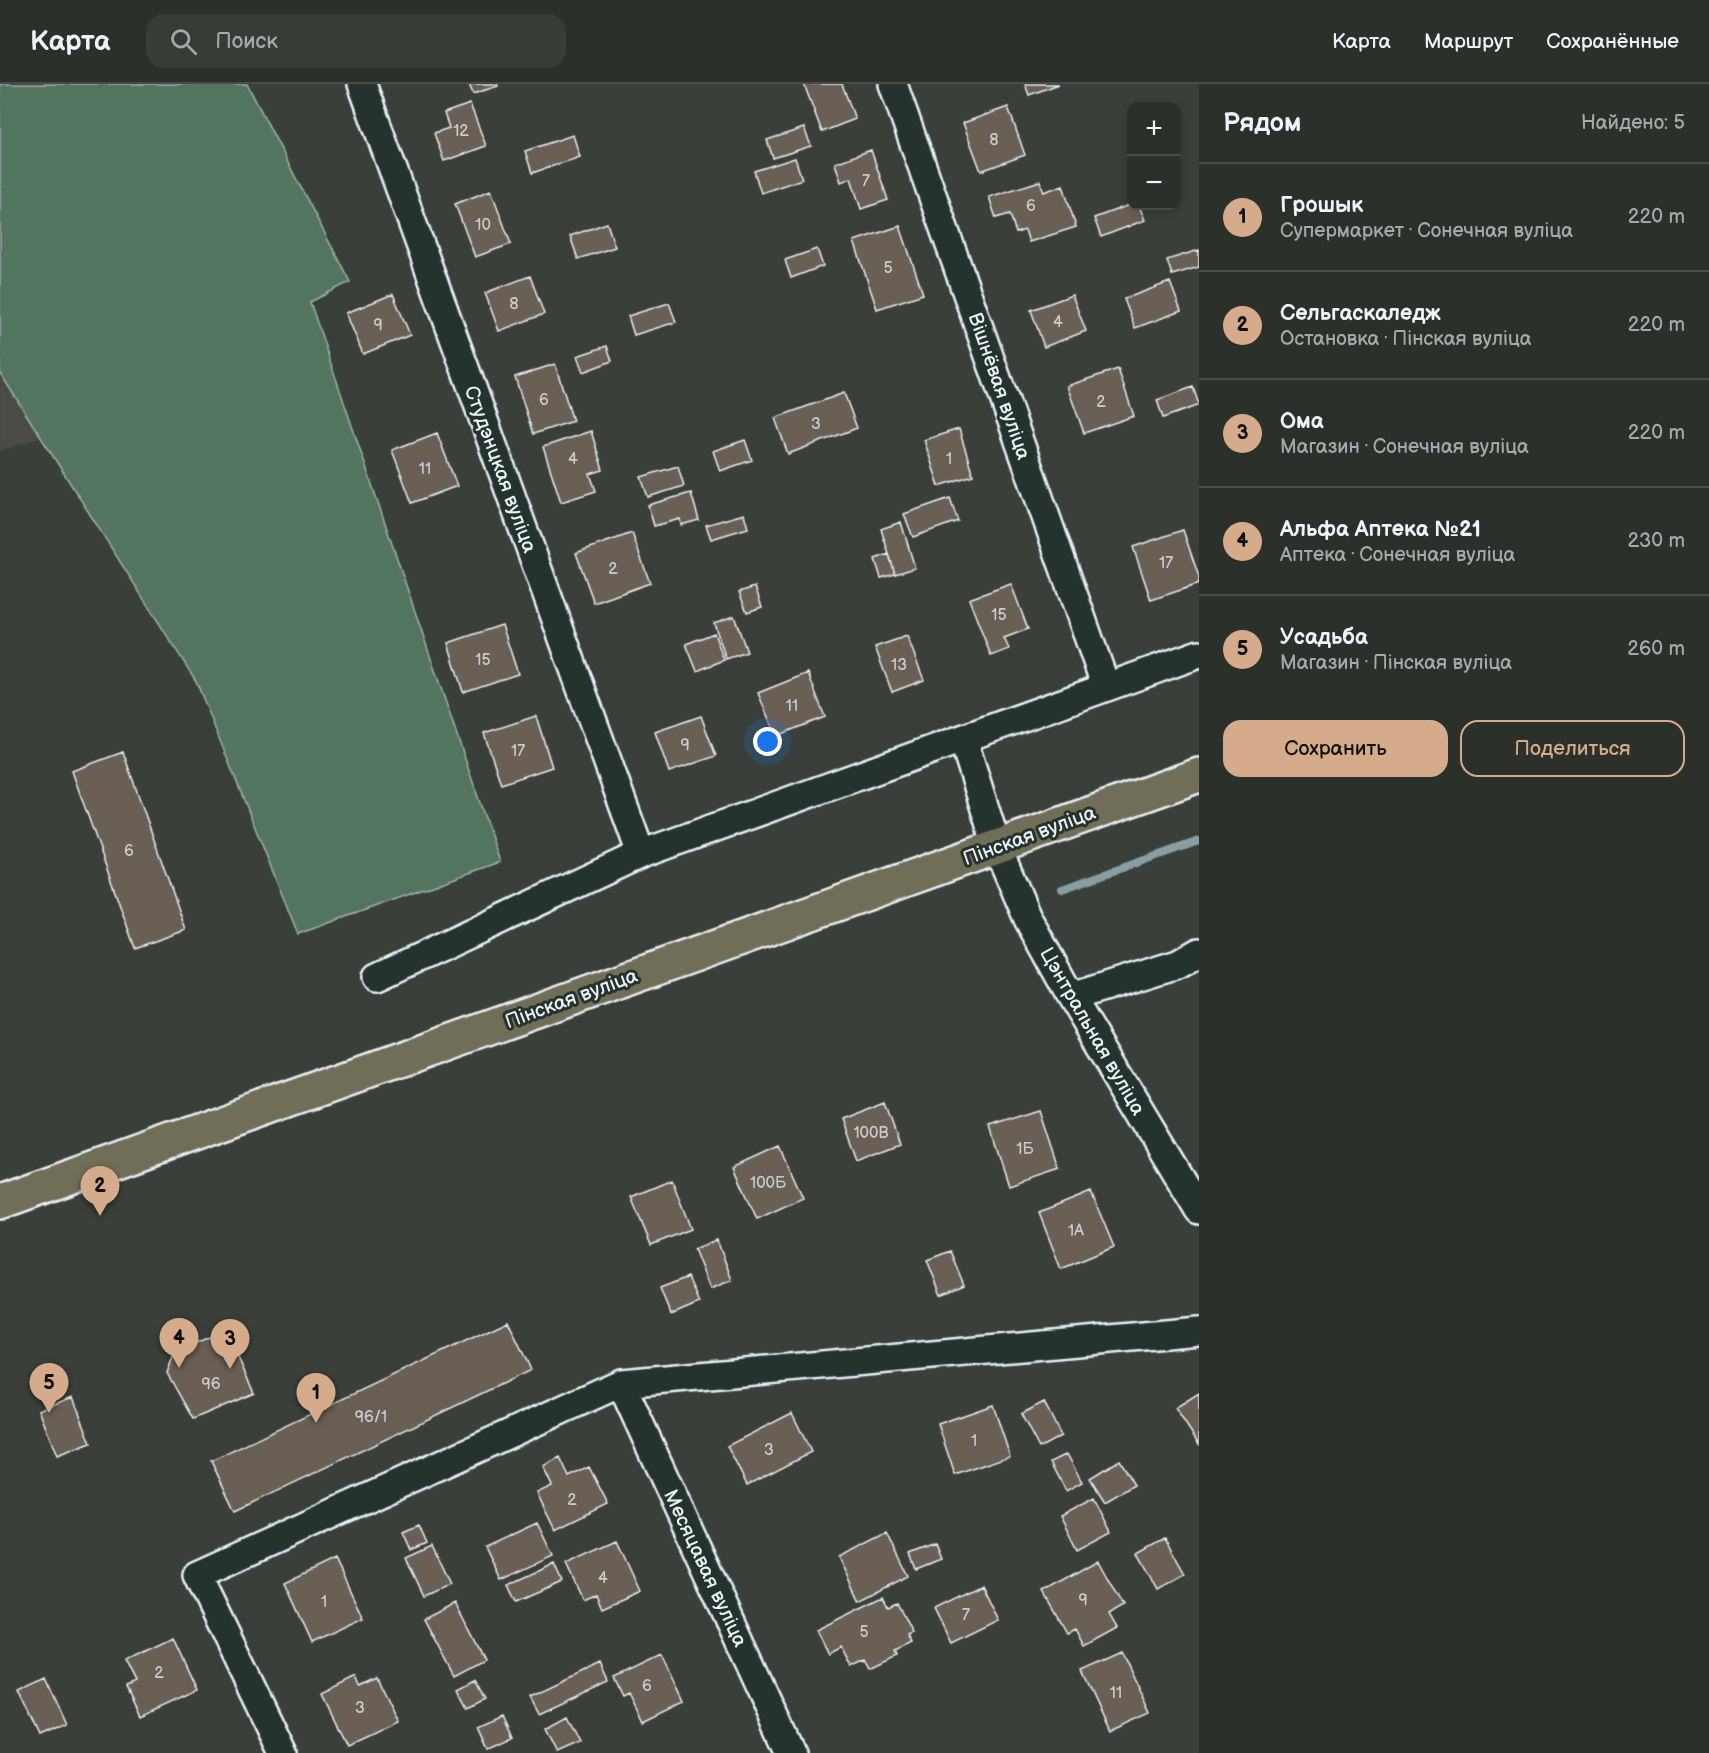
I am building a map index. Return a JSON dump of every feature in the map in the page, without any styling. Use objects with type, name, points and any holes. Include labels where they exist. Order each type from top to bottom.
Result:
[{"type":"main road","name":"Пінская вуліца","points":[[0,1202],[1199,775]]},
{"type":"street","name":"Студэнцкая вуліца","points":[[362,84],[641,854]]},
{"type":"street","name":"Вішнёвая вуліца","points":[[893,84],[1106,687]]},
{"type":"street","points":[[378,977],[641,854],[1199,654]]},
{"type":"street","name":"Цэнтральная вуліца","points":[[963,739],[997,847],[1028,919],[1071,997],[1199,1210]]},
{"type":"street","points":[[1071,997],[1178,964],[1199,952]]},
{"type":"street","points":[[283,1753],[197,1575],[621,1383],[1199,1331]]},
{"type":"street","name":"Месяцавая вуліца","points":[[621,1383],[791,1753]]},
{"type":"shaded area","points":[[0,373],[41,437],[0,451]]},
{"type":"green space","points":[[0,84],[247,84],[350,282],[310,302],[500,862],[298,934],[196,681],[0,373]]},
{"type":"building","points":[[469,84],[497,84],[498,86],[473,94]]},
{"type":"building","points":[[804,84],[842,84],[855,119],[822,132]]},
{"type":"building","points":[[1025,84],[1059,84],[1029,95]]},
{"type":"building","points":[[470,104],[486,146],[444,161],[434,133],[449,128],[444,113]]},
{"type":"building","points":[[1008,107],[1025,155],[981,171],[963,123]]},
{"type":"building","points":[[804,128],[811,146],[773,158],[767,140]]},
{"type":"building","points":[[573,135],[580,157],[532,173],[525,151]]},
{"type":"building","points":[[871,150],[888,200],[861,209],[851,178],[841,182],[835,163]]},
{"type":"building","points":[[795,158],[802,179],[761,193],[754,171]]},
{"type":"building","points":[[1040,181],[1044,192],[1063,185],[1076,227],[1029,242],[1025,230],[1016,233],[1010,214],[996,218],[989,197]]},
{"type":"building","points":[[491,190],[511,244],[475,257],[455,204]]},
{"type":"building","points":[[1127,206],[1127,210],[1141,210],[1145,220],[1101,237],[1094,218]]},
{"type":"building","points":[[607,223],[615,247],[578,259],[570,236]]},
{"type":"building","points":[[900,226],[923,294],[877,309],[854,241]]},
{"type":"building","points":[[817,249],[823,266],[791,278],[785,260]]},
{"type":"building","points":[[1199,250],[1199,267],[1172,275],[1167,260]]},
{"type":"building","points":[[530,276],[544,314],[499,331],[485,293]]},
{"type":"building","points":[[1170,282],[1181,311],[1135,328],[1124,299]]},
{"type":"building","points":[[393,294],[410,335],[363,354],[346,313]]},
{"type":"building","points":[[1072,295],[1086,331],[1044,347],[1031,310]]},
{"type":"building","points":[[669,303],[676,322],[634,335],[628,316]]},
{"type":"building","points":[[607,346],[612,361],[583,372],[577,356]]},
{"type":"building","points":[[555,364],[573,421],[533,434],[515,377]]},
{"type":"building","points":[[1118,369],[1134,416],[1084,433],[1067,386]]},
{"type":"building","points":[[1193,387],[1199,405],[1163,418],[1157,400]]},
{"type":"building","points":[[844,393],[857,428],[788,454],[775,418]]},
{"type":"building","points":[[959,429],[973,475],[939,486],[924,440]]},
{"type":"building","points":[[591,431],[603,470],[590,474],[596,491],[561,502],[543,447]]},
{"type":"building","points":[[437,433],[457,486],[412,503],[392,450]]},
{"type":"building","points":[[745,440],[752,460],[720,471],[713,451]]},
{"type":"building","points":[[678,466],[684,486],[648,497],[641,477]]},
{"type":"building","points":[[691,493],[699,520],[681,525],[680,519],[654,526],[648,505]]},
{"type":"building","points":[[950,498],[958,521],[913,537],[904,514]]},
{"type":"building","points":[[744,514],[748,528],[711,539],[706,525]]},
{"type":"building","points":[[901,522],[915,568],[895,574],[881,529]]},
{"type":"building","points":[[1183,530],[1199,577],[1199,584],[1151,600],[1133,547]]},
{"type":"building","points":[[632,533],[650,583],[594,603],[576,553]]},
{"type":"building","points":[[889,554],[895,574],[881,578],[875,559]]},
{"type":"building","points":[[1011,584],[1028,629],[1004,638],[1009,649],[991,656],[969,599]]},
{"type":"building","points":[[755,587],[762,607],[747,612],[739,592]]},
{"type":"building","points":[[734,616],[747,652],[726,659],[714,623]]},
{"type":"building","points":[[502,625],[518,674],[463,692],[448,643]]},
{"type":"building","points":[[714,633],[724,660],[697,671],[686,644]]},
{"type":"building","points":[[907,636],[924,680],[892,692],[875,647]]},
{"type":"building","points":[[808,673],[825,717],[776,736],[758,693]]},
{"type":"building","points":[[536,716],[552,767],[501,784],[484,733]]},
{"type":"building","points":[[701,716],[716,756],[669,772],[655,732]]},
{"type":"building","points":[[123,752],[186,930],[135,948],[72,771]]},
{"type":"building","points":[[885,1102],[900,1144],[856,1161],[841,1119]]},
{"type":"building","points":[[1041,1111],[1060,1169],[1009,1186],[990,1127]]},
{"type":"building","points":[[780,1146],[803,1198],[757,1219],[734,1167]]},
{"type":"building","points":[[672,1180],[691,1229],[651,1245],[631,1197]]},
{"type":"building","points":[[1091,1192],[1114,1247],[1061,1269],[1039,1213]]},
{"type":"building","points":[[717,1240],[732,1280],[710,1289],[694,1249]]},
{"type":"building","points":[[950,1251],[964,1285],[941,1295],[927,1260]]},
{"type":"building","points":[[688,1277],[699,1303],[671,1315],[660,1288]]},
{"type":"building","points":[[508,1321],[531,1370],[235,1511],[211,1461]]},
{"type":"building","points":[[216,1334],[232,1344],[254,1393],[193,1419],[167,1373],[175,1352]]},
{"type":"building","points":[[1199,1393],[1199,1444],[1175,1408]]},
{"type":"building","points":[[73,1397],[91,1443],[57,1456],[39,1410]]},
{"type":"building","points":[[1044,1402],[1061,1436],[1039,1448],[1021,1414]]},
{"type":"building","points":[[993,1405],[1010,1456],[955,1475],[938,1424]]},
{"type":"building","points":[[792,1413],[811,1452],[747,1485],[727,1446]]},
{"type":"building","points":[[1067,1454],[1082,1482],[1066,1491],[1051,1462]]},
{"type":"building","points":[[560,1458],[569,1477],[589,1467],[608,1504],[555,1530],[537,1493],[552,1486],[543,1467]]},
{"type":"building","points":[[1119,1460],[1134,1485],[1105,1502],[1090,1478]]},
{"type":"building","points":[[1094,1498],[1111,1532],[1077,1550],[1060,1516]]},
{"type":"building","points":[[537,1523],[553,1556],[501,1580],[485,1547]]},
{"type":"building","points":[[419,1525],[427,1543],[411,1550],[403,1532]]},
{"type":"building","points":[[887,1533],[908,1576],[860,1601],[839,1557]]},
{"type":"building","points":[[1165,1538],[1185,1574],[1158,1589],[1138,1553]]},
{"type":"building","points":[[617,1541],[640,1591],[602,1608],[596,1594],[583,1600],[566,1564]]},
{"type":"building","points":[[935,1544],[941,1559],[916,1569],[910,1554]]},
{"type":"building","points":[[432,1546],[450,1584],[424,1596],[406,1558]]},
{"type":"building","points":[[335,1559],[363,1618],[312,1642],[285,1583]]},
{"type":"building","points":[[1098,1561],[1123,1606],[1109,1614],[1117,1628],[1084,1646],[1075,1629],[1067,1633],[1044,1592]]},
{"type":"building","points":[[554,1564],[562,1582],[516,1602],[508,1585]]},
{"type":"building","points":[[981,1585],[998,1620],[951,1643],[934,1608]]},
{"type":"building","points":[[883,1597],[888,1607],[897,1603],[912,1633],[907,1635],[911,1643],[895,1651],[897,1656],[870,1669],[865,1660],[851,1667],[841,1647],[828,1654],[816,1630]]},
{"type":"building","points":[[455,1603],[484,1660],[454,1676],[424,1619]]},
{"type":"building","points":[[173,1638],[197,1690],[140,1716],[126,1687],[135,1683],[124,1661]]},
{"type":"building","points":[[1122,1653],[1150,1713],[1110,1731],[1082,1671]]},
{"type":"building","points":[[662,1655],[684,1701],[643,1721],[629,1693],[623,1696],[614,1678]]},
{"type":"building","points":[[600,1664],[608,1682],[539,1714],[530,1697]]},
{"type":"building","points":[[356,1677],[360,1686],[377,1678],[398,1721],[347,1745],[322,1694]]},
{"type":"building","points":[[46,1679],[67,1725],[40,1737],[19,1692]]},
{"type":"building","points":[[475,1680],[485,1699],[468,1708],[458,1689]]},
{"type":"building","points":[[502,1716],[512,1738],[488,1749],[478,1727]]},
{"type":"building","points":[[567,1717],[580,1743],[557,1753],[545,1729]]},
{"type":"waterway","points":[[1062,889],[1199,841]]},
{"type":"place","name":"Сельгаскаледж","points":[[100,1216]]},
{"type":"place","name":"Альфа Аптека №21","points":[[179,1368]]},
{"type":"place","name":"Ома","points":[[230,1369]]},
{"type":"place","name":"Усадьба","points":[[49,1413]]},
{"type":"place","name":"Грошык","points":[[316,1423]]}]
